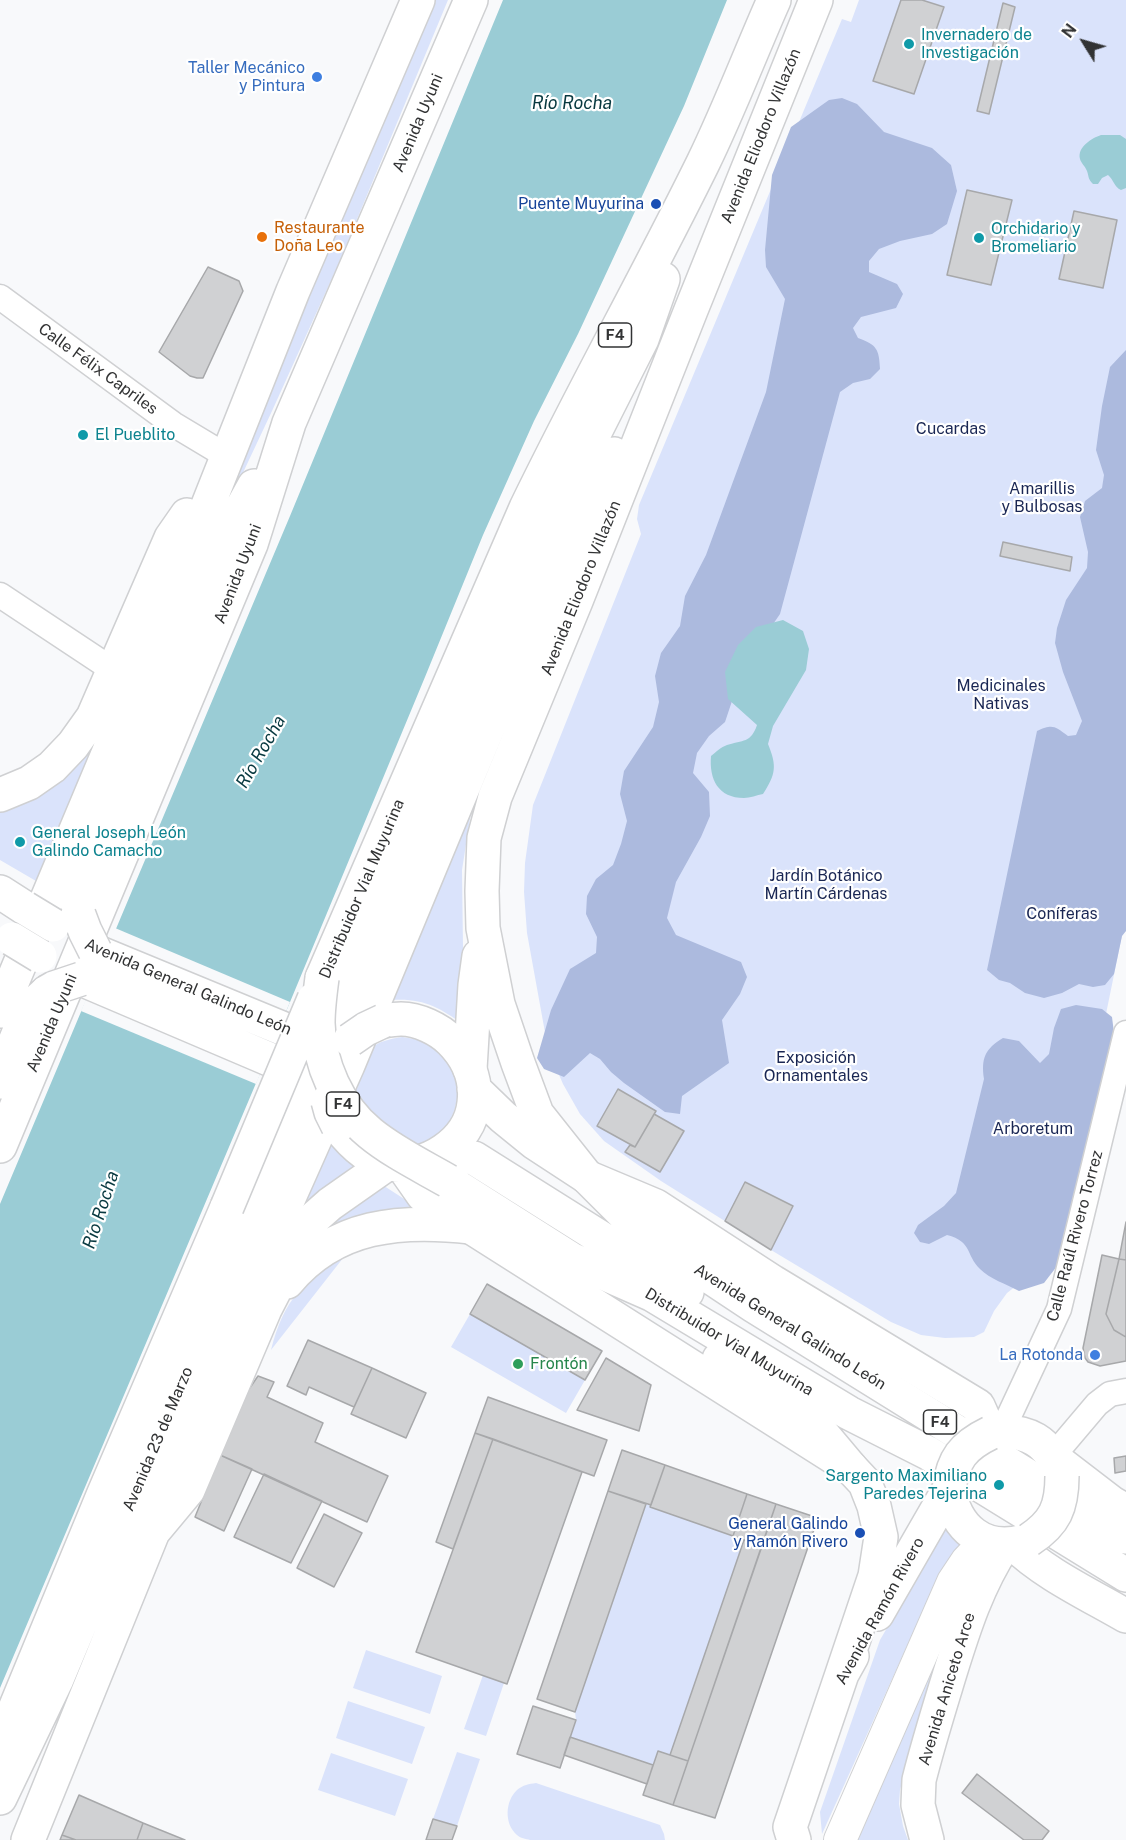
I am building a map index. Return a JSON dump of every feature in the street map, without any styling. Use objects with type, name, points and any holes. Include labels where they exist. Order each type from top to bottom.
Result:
[{"type":"main road","points":[[0,1011],[131,699],[293,291],[418,0]]},
{"type":"main road","name":"Avenida Uyuni","points":[[0,1146],[251,544],[288,423],[471,0]]},
{"type":"main road","name":"F4","points":[[704,161],[774,0]]},
{"type":"main road","name":"Avenida Eliodoro Villazón","points":[[587,1177],[537,1114],[498,1004],[483,928],[484,837],[495,797],[576,601],[816,0]]},
{"type":"main road","name":"Distribuidor Vial Muyurina","points":[[704,161],[526,508],[365,878],[322,978],[318,1010],[320,1044],[324,1063],[342,1101],[354,1118],[380,1140],[442,1169],[571,1259],[653,1295],[849,1413],[928,1453]]},
{"type":"main road","name":"Avenida 23 de Marzo","points":[[0,1798],[324,1097],[337,1043],[548,525],[642,339],[704,161]]},
{"type":"main road","points":[[153,1532],[167,1480],[199,1400],[348,1065],[551,580],[601,479],[691,309]]},
{"type":"main road","points":[[0,1082],[25,1021],[39,999],[75,958],[76,903],[84,874],[228,533],[288,423]]},
{"type":"main road","points":[[0,795],[29,783],[52,767],[74,746],[93,717],[171,538],[228,457]]},
{"type":"main road","name":"Avenida General Galindo León","points":[[13,900],[75,958],[267,1058],[324,1097]]},
{"type":"main road","points":[[442,1169],[455,1142],[469,1121],[474,1105],[472,1079],[475,984],[483,928]]},
{"type":"main road","name":"Avenida General Galindo León","points":[[6,935],[337,1043],[383,1021],[402,1018],[432,1028],[446,1036],[460,1050],[472,1079],[503,1117],[535,1143],[587,1177],[641,1231],[754,1306],[1126,1537]]},
{"type":"main road","points":[[0,1745],[322,978]]},
{"type":"main road","points":[[324,1097],[358,1148],[370,1156],[395,1164],[419,1162],[442,1169]]},
{"type":"main road","points":[[442,1169],[455,1155],[474,1158],[862,1401],[928,1453]]},
{"type":"main road","points":[[395,1164],[423,1195],[851,1468]]},
{"type":"main road","name":"Avenida 23 de Marzo","points":[[28,1840],[153,1532],[188,1490],[265,1309],[298,1245],[314,1219],[330,1204],[395,1164]]},
{"type":"main road","points":[[587,1177],[656,1206],[773,1282],[978,1406],[996,1432]]},
{"type":"main road","points":[[265,1309],[298,1269],[324,1249],[352,1234],[405,1224],[435,1223],[471,1227]]},
{"type":"main road","points":[[571,1259],[642,1311],[736,1369],[797,1414],[825,1437],[865,1483],[874,1506],[881,1537],[875,1576],[842,1674]]},
{"type":"main road","points":[[1126,1511],[1057,1464],[1045,1446],[1035,1439],[1014,1431],[996,1432],[977,1439],[965,1448],[956,1460],[951,1474],[949,1489],[951,1504],[957,1518],[967,1529],[1008,1542],[1041,1566],[1126,1616]]},
{"type":"main road","name":"F4","points":[[928,1453],[1126,1575]]},
{"type":"main road","points":[[1008,1542],[1042,1531],[1052,1520],[1059,1506],[1062,1491],[1057,1464]]},
{"type":"main road","name":"Avenida Ramón Rivero","points":[[790,1836],[842,1674],[949,1489]]},
{"type":"main road","name":"Avenida Aniceto Arce","points":[[927,1840],[918,1805],[919,1780],[965,1626],[994,1559],[1008,1542]]},
{"type":"street","name":"Calle Félix Capriles","points":[[0,297],[172,424],[228,457]]},
{"type":"street","points":[[0,595],[113,670]]},
{"type":"street","name":"Calle Raúl Rivero Torrez","points":[[996,1432],[1059,1309],[1126,1033]]},
{"type":"street","points":[[1057,1464],[1097,1404],[1110,1394],[1126,1391]]},
{"type":"street","points":[[840,1840],[953,1582],[967,1561],[1008,1542]]},
{"type":"green space","points":[[434,0],[448,0],[338,265],[209,545],[260,405]]},
{"type":"green space","name":"Jardín Botánico Martín Cárdenas","points":[[859,0],[1126,0],[1126,916],[1079,1146],[1030,1275],[1007,1293],[994,1311],[984,1332],[974,1337],[945,1338],[921,1335],[891,1322],[661,1181],[604,1141],[580,1114],[563,1084],[548,1049],[527,933],[524,892],[525,863],[533,805],[641,534],[637,519],[639,505],[842,19],[851,22]]},
{"type":"green space","points":[[842,98],[857,104],[884,132],[932,148],[951,165],[957,191],[947,224],[932,234],[900,241],[879,249],[869,261],[869,272],[897,284],[903,294],[896,308],[861,317],[853,328],[858,338],[869,343],[878,352],[880,369],[870,379],[853,383],[840,392],[780,614],[743,668],[725,722],[709,736],[697,753],[693,773],[709,792],[710,816],[676,882],[667,918],[676,935],[741,962],[747,977],[740,994],[722,1020],[729,1063],[682,1096],[680,1114],[665,1112],[624,1083],[600,1059],[590,1053],[564,1077],[544,1069],[537,1058],[551,1010],[570,969],[596,953],[597,937],[586,914],[587,896],[596,879],[613,865],[621,844],[627,821],[620,794],[624,771],[653,727],[659,702],[655,676],[661,653],[680,626],[685,596],[706,555],[766,392],[785,299],[766,267],[765,250],[772,175],[791,127],[829,100]]},
{"type":"green space","name":"Coníferas","points":[[1126,350],[1126,931],[1122,936],[1114,974],[1105,985],[1093,987],[1079,984],[1062,993],[1044,998],[1025,993],[1010,983],[999,980],[987,970],[1037,731],[1053,727],[1068,736],[1076,735],[1082,721],[1063,672],[1055,643],[1066,600],[1087,568],[1088,552],[1080,517],[1085,501],[1102,488],[1104,475],[1096,450],[1102,406],[1110,367]]},
{"type":"green space","points":[[109,707],[36,881],[0,860],[0,806]]},
{"type":"green space","points":[[472,806],[462,870],[464,1025],[447,1013],[422,1002],[392,1000]]},
{"type":"green space","name":"Arboretum","points":[[1076,1005],[1102,1009],[1112,1017],[1114,1033],[1080,1185],[1072,1204],[1073,1223],[1064,1257],[1044,1283],[1019,1291],[984,1273],[975,1264],[961,1241],[947,1235],[929,1244],[920,1242],[914,1233],[918,1225],[944,1206],[956,1193],[984,1079],[983,1065],[988,1050],[1003,1038],[1019,1041],[1040,1063],[1049,1054],[1054,1028],[1061,1009]]},
{"type":"green space","points":[[402,1037],[437,1048],[448,1059],[455,1073],[457,1088],[456,1104],[443,1131],[431,1141],[405,1148],[392,1144],[354,1121],[354,1065],[375,1045]]},
{"type":"green space","points":[[331,1144],[339,1154],[363,1170],[294,1227]]},
{"type":"green space","points":[[378,1182],[415,1206],[415,1213],[307,1246]]},
{"type":"green space","points":[[347,1253],[271,1350],[282,1317],[297,1293],[318,1273]]},
{"type":"green space","name":"Frontón","points":[[470,1314],[585,1380],[566,1413],[451,1347]]},
{"type":"green space","points":[[646,1504],[744,1540],[670,1755],[658,1751],[653,1765],[570,1737],[576,1720],[575,1712]]},
{"type":"green space","points":[[946,1526],[965,1545],[950,1559],[935,1584],[822,1834],[820,1812],[880,1640]]},
{"type":"green space","points":[[948,1625],[900,1790],[899,1804],[908,1840],[857,1840]]},
{"type":"green space","points":[[366,1650],[442,1676],[430,1714],[353,1688]]},
{"type":"green space","points":[[483,1675],[504,1683],[486,1736],[464,1729]]},
{"type":"green space","points":[[348,1701],[425,1727],[412,1764],[336,1738]]},
{"type":"green space","points":[[457,1752],[480,1759],[457,1826],[433,1819]]},
{"type":"green space","points":[[331,1753],[408,1779],[395,1816],[318,1790]]},
{"type":"green space","points":[[536,1783],[660,1825],[665,1840],[530,1840],[521,1838],[510,1825],[508,1806],[517,1790]]},
{"type":"water","name":"Río Rocha","points":[[503,0],[727,0],[684,106],[578,334],[534,421],[483,535],[273,1043],[0,1688],[0,1204],[290,516]]},
{"type":"water","points":[[1101,135],[1120,135],[1126,139],[1126,188],[1119,189],[1108,175],[1098,184],[1093,184],[1089,179],[1081,160],[1081,151],[1090,141]]},
{"type":"water","points":[[783,620],[803,631],[809,649],[806,670],[773,726],[768,744],[774,764],[773,775],[763,794],[746,798],[728,795],[717,786],[712,772],[711,756],[725,746],[749,738],[757,725],[728,699],[725,672],[738,645],[756,627]]},
{"type":"pier","points":[[115,928],[290,1002],[256,1084],[81,1011]]},
{"type":"building","name":"Invernadero de Investigación","points":[[901,0],[922,0],[944,7],[914,94],[873,81]]},
{"type":"building","points":[[1003,3],[1015,7],[989,114],[977,111]]},
{"type":"building","name":"Orchidario y Bromeliario","points":[[967,190],[1012,200],[991,285],[947,275]]},
{"type":"building","points":[[1074,211],[1117,220],[1103,288],[1059,279]]},
{"type":"building","points":[[208,267],[239,281],[243,291],[203,378],[197,378],[190,376],[159,352]]},
{"type":"building","points":[[1003,542],[1072,557],[1070,571],[1000,556]]},
{"type":"building","points":[[618,1089],[656,1111],[635,1147],[597,1126]]},
{"type":"building","points":[[654,1114],[684,1131],[660,1172],[625,1152],[630,1145],[635,1147]]},
{"type":"building","points":[[745,1182],[793,1206],[771,1250],[725,1221]]},
{"type":"building","points":[[1126,1222],[1126,1260],[1119,1259]]},
{"type":"building","points":[[1102,1255],[1119,1259],[1106,1314],[1114,1330],[1126,1337],[1126,1361],[1100,1366],[1088,1362],[1083,1348]]},
{"type":"building","points":[[1119,1259],[1126,1260],[1126,1337],[1114,1330],[1106,1314]]},
{"type":"building","points":[[487,1284],[602,1351],[585,1380],[470,1314]]},
{"type":"building","points":[[308,1340],[372,1368],[354,1407],[309,1387],[306,1395],[287,1386]]},
{"type":"building","points":[[606,1358],[651,1385],[639,1431],[577,1410]]},
{"type":"building","points":[[372,1368],[426,1393],[406,1438],[351,1414]]},
{"type":"building","points":[[258,1376],[274,1382],[267,1397],[323,1423],[315,1442],[388,1476],[367,1522],[220,1455],[247,1392]]},
{"type":"building","points":[[488,1397],[607,1440],[594,1476],[475,1433]]},
{"type":"building","points":[[475,1433],[493,1439],[453,1549],[436,1542]]},
{"type":"building","points":[[493,1439],[582,1472],[507,1684],[416,1652]]},
{"type":"building","points":[[622,1450],[665,1465],[651,1505],[608,1491]]},
{"type":"building","points":[[220,1455],[252,1469],[224,1531],[195,1517]]},
{"type":"building","points":[[1126,1456],[1126,1471],[1115,1473],[1114,1458]]},
{"type":"building","points":[[665,1465],[747,1494],[733,1536],[650,1507]]},
{"type":"building","points":[[264,1474],[322,1501],[291,1563],[234,1537]]},
{"type":"building","points":[[608,1491],[646,1504],[575,1712],[537,1699]]},
{"type":"building","points":[[747,1494],[776,1504],[762,1546],[733,1536]]},
{"type":"building","points":[[776,1504],[818,1518],[715,1818],[673,1805]]},
{"type":"building","points":[[324,1514],[362,1533],[334,1587],[297,1568]]},
{"type":"building","points":[[744,1540],[762,1546],[688,1761],[670,1755]]},
{"type":"building","points":[[533,1706],[576,1720],[560,1768],[517,1754]]},
{"type":"building","points":[[570,1737],[653,1765],[647,1784],[564,1755]]},
{"type":"building","points":[[658,1751],[688,1761],[673,1805],[643,1795]]},
{"type":"building","points":[[977,1774],[1049,1831],[1042,1840],[1024,1840],[962,1793]]},
{"type":"building","points":[[79,1795],[143,1823],[137,1840],[76,1840],[62,1835]]},
{"type":"building","points":[[433,1819],[457,1826],[452,1840],[426,1840]]},
{"type":"building","points":[[143,1823],[185,1840],[137,1840]]},
{"type":"building","points":[[62,1835],[76,1840],[60,1840]]},
{"type":"place","name":"Invernadero de Investigación","points":[[909,44]]},
{"type":"place","name":"Taller Mecánico y Pintura","points":[[317,77]]},
{"type":"place","name":"Puente Muyurina","points":[[656,204]]},
{"type":"place","name":"Restaurante Doña Leo","points":[[262,237]]},
{"type":"place","name":"Orchidario y Bromeliario","points":[[979,238]]},
{"type":"place","name":"El Pueblito","points":[[83,435]]},
{"type":"place","name":"General Joseph León Galindo Camacho","points":[[20,842]]},
{"type":"place","name":"La Rotonda","points":[[1095,1355]]},
{"type":"place","name":"Frontón","points":[[518,1364]]},
{"type":"place","name":"Sargento Maximiliano Paredes Tejerina","points":[[999,1485]]},
{"type":"place","name":"General Galindo y Ramón Rivero","points":[[860,1533]]},
{"type":"park label","name":"Cucardas","points":[[951,429]]},
{"type":"park label","name":"Amarillis y Bulbosas","points":[[1042,498]]},
{"type":"park label","name":"Medicinales Nativas","points":[[1001,695]]},
{"type":"park label","name":"Exposición Ornamentales","points":[[816,1067]]}]
